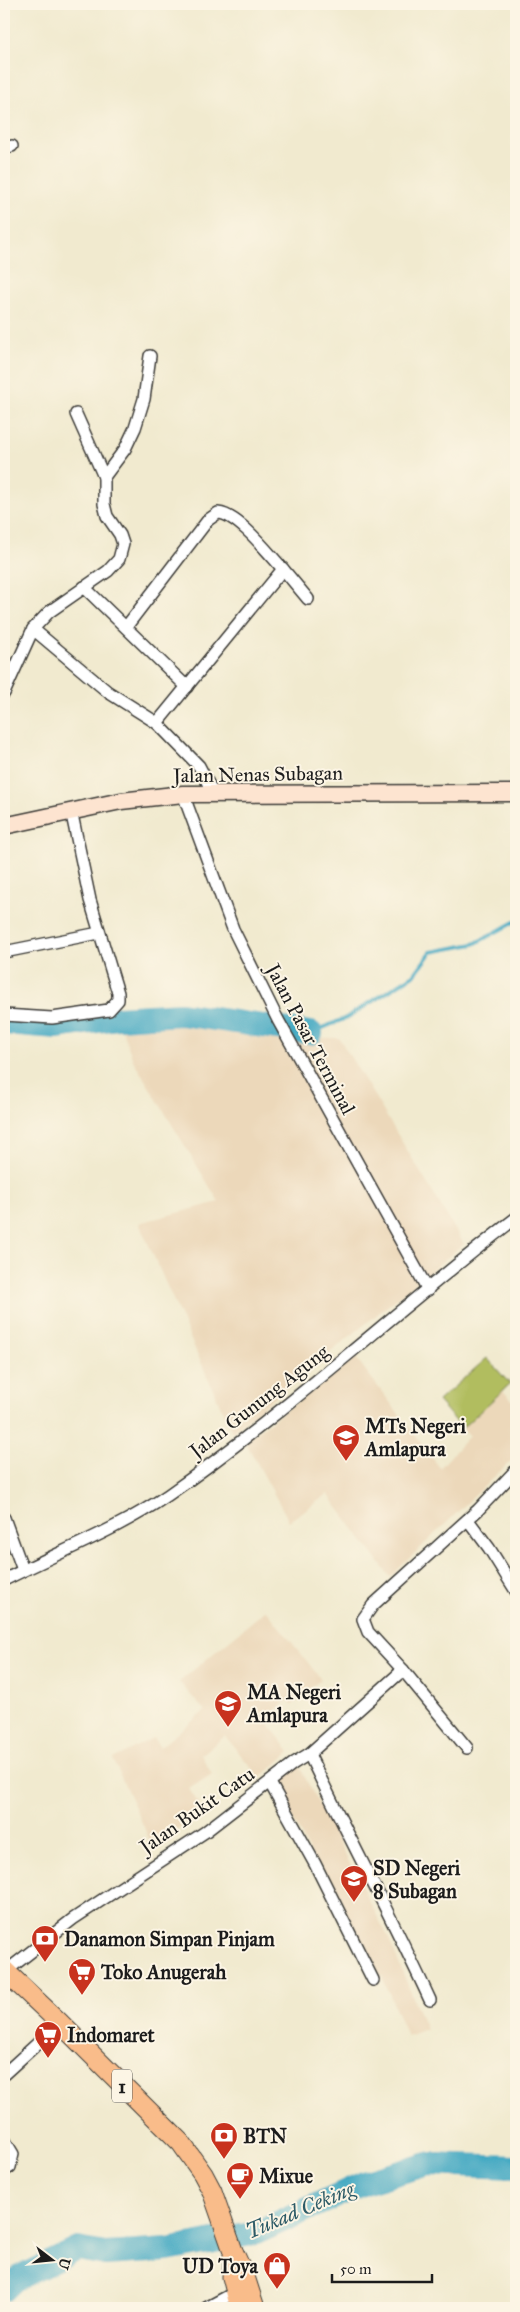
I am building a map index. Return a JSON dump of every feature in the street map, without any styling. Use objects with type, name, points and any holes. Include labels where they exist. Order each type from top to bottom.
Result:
[{"type":"highway","name":"1","points":[[4,1971],[60,2023],[181,2143],[203,2174],[221,2216],[233,2251]]},
{"type":"highway","points":[[237,2301],[234,2253],[246,2277],[255,2308]]},
{"type":"main road","name":"Jalan Nenas Subagan","points":[[4,826],[71,810],[121,801],[184,794],[516,793]]},
{"type":"street","points":[[104,477],[125,449],[135,428],[144,399],[150,356]]},
{"type":"street","points":[[4,693],[33,628],[49,612],[115,566],[122,551],[122,539],[107,516],[104,504],[104,477],[76,414]]},
{"type":"street","points":[[126,627],[213,515],[223,513],[229,516],[282,569],[308,599]]},
{"type":"street","points":[[157,724],[282,569]]},
{"type":"street","points":[[84,587],[187,687]]},
{"type":"street","points":[[33,628],[108,692],[157,724],[199,766],[214,795]]},
{"type":"street","name":"Jalan Pasar Terminal","points":[[184,794],[233,929],[286,1036],[428,1290]]},
{"type":"street","points":[[4,1015],[52,1018],[109,1010],[115,1006],[118,992],[99,933],[71,810]]},
{"type":"street","points":[[4,952],[99,933]]},
{"type":"street","name":"Jalan Gunung Agung","points":[[4,1580],[108,1530],[167,1495],[300,1395],[516,1218]]},
{"type":"street","points":[[467,1748],[403,1670],[368,1632],[363,1619],[374,1605],[468,1520],[516,1470]]},
{"type":"street","points":[[4,1518],[23,1570]]},
{"type":"street","points":[[468,1520],[489,1548],[516,1591]]},
{"type":"street","name":"Jalan Bukit Catu","points":[[4,1971],[73,1919],[205,1832],[309,1754],[403,1670]]},
{"type":"street","points":[[309,1754],[346,1833],[399,1932],[430,2000]]},
{"type":"street","points":[[270,1783],[315,1864],[373,1980]]},
{"type":"street","points":[[4,2074],[60,2023]]},
{"type":"street","points":[[4,2139],[13,2154],[10,2167],[4,2171]]},
{"type":"street","points":[[206,2308],[237,2301]]},
{"type":"shaded area","points":[[182,1020],[259,1037],[339,1038],[464,1244],[232,1432],[139,1223],[219,1202],[133,1060],[120,1024]]},
{"type":"shaded area","name":"MTs Negeri Amlapura","points":[[356,1358],[440,1468],[469,1436],[438,1401],[487,1358],[510,1384],[503,1391],[516,1404],[516,1456],[390,1577],[328,1494],[289,1521],[245,1441]]},
{"type":"shaded area","name":"MA Negeri Amlapura","points":[[266,1610],[321,1679],[292,1705],[287,1700],[265,1719],[290,1752],[260,1778],[225,1736],[201,1755],[212,1774],[189,1789],[204,1812],[152,1845],[113,1759],[153,1738],[160,1747],[205,1711],[179,1682]]},
{"type":"shaded area","name":"SD Negeri 8 Subagan","points":[[297,1762],[388,1937],[426,2029],[407,2036],[382,1976],[374,1978],[274,1782]]},
{"type":"green space","points":[[487,1358],[510,1384],[462,1428],[438,1401]]},
{"type":"waterway","points":[[311,1033],[346,1018],[414,975],[431,952],[474,944],[516,921]]},
{"type":"waterway","points":[[4,1023],[58,1027],[118,1018],[181,1014],[311,1033]]},
{"type":"waterway","name":"Tukad Ceking","points":[[4,2290],[14,2280],[78,2249],[105,2254],[167,2250],[256,2233],[364,2183],[428,2164],[516,2167]]},
{"type":"place","name":"MTs Negeri Amlapura","points":[[346,1462]]},
{"type":"place","name":"MA Negeri Amlapura","points":[[228,1728]]},
{"type":"place","name":"SD Negeri 8 Subagan","points":[[354,1903]]},
{"type":"place","name":"Danamon Simpan Pinjam","points":[[45,1963]]},
{"type":"place","name":"Toko Anugerah","points":[[82,1996]]},
{"type":"place","name":"Indomaret","points":[[48,2059]]},
{"type":"place","name":"BTN","points":[[224,2160]]},
{"type":"place","name":"Mixue","points":[[240,2200]]},
{"type":"place","name":"UD Toya","points":[[277,2290]]}]
